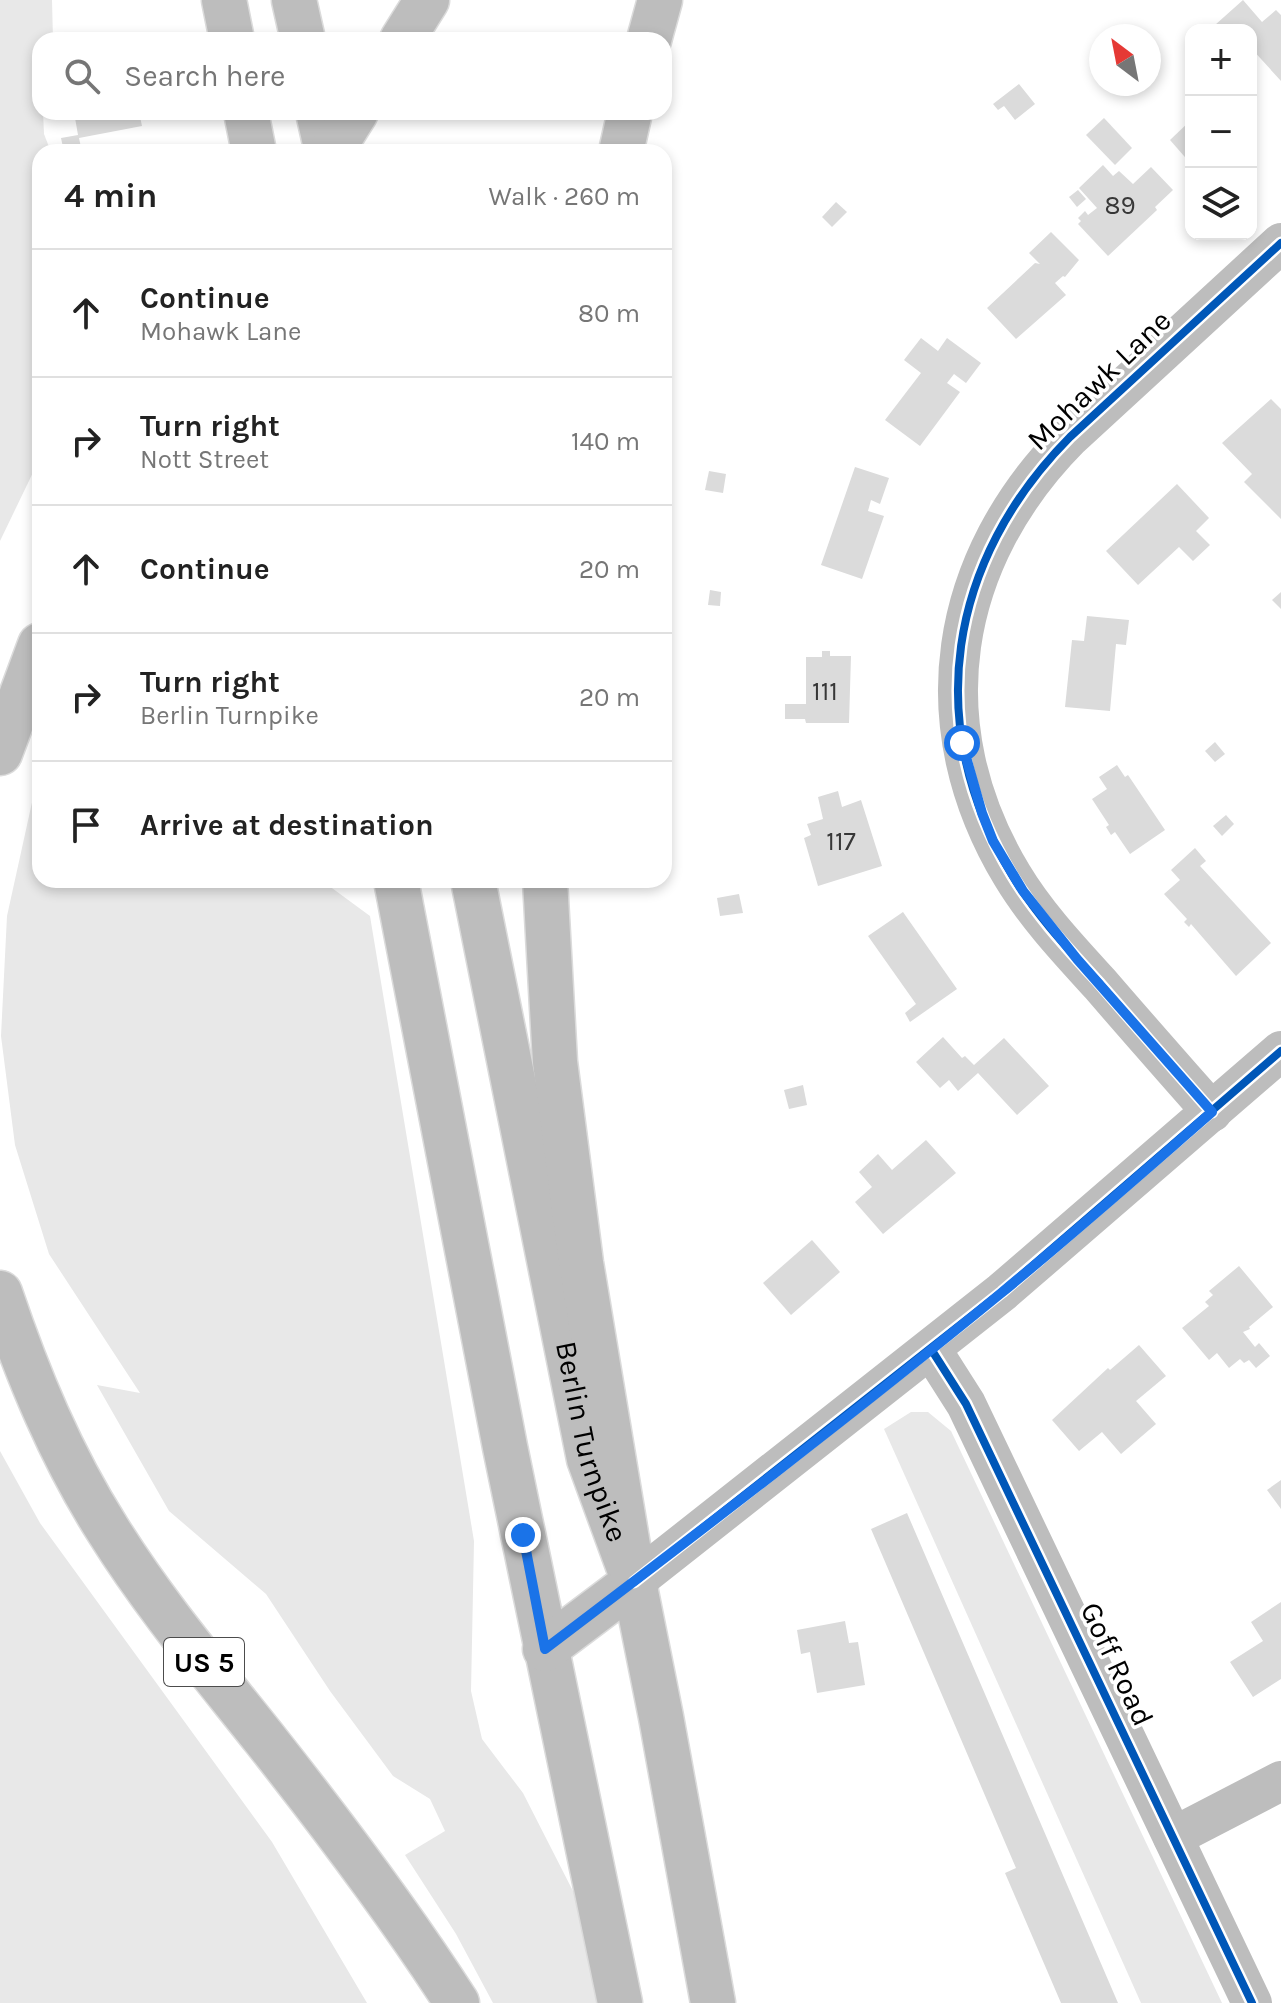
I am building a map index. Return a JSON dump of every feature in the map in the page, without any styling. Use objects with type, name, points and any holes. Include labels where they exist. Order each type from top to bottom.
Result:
[{"type":"main road","points":[[224,0],[230,32]]},
{"type":"main road","points":[[294,0],[301,32]]},
{"type":"main road","points":[[407,32],[427,0]]},
{"type":"main road","points":[[651,32],[660,0]]},
{"type":"main road","points":[[248,120],[252,144]]},
{"type":"main road","points":[[320,120],[327,144]]},
{"type":"main road","points":[[334,144],[351,120]]},
{"type":"main road","points":[[623,144],[628,120]]},
{"type":"main road","points":[[0,753],[32,667]]},
{"type":"main road","points":[[398,888],[545,1649],[620,2003]]},
{"type":"main road","name":"Berlin Turnpike","points":[[475,888],[589,1459],[634,1582],[713,2003]]},
{"type":"main road","points":[[545,888],[550,1001],[561,1124],[634,1582],[545,1649]]},
{"type":"main road","name":"US 5","points":[[0,1293],[45,1413],[107,1529],[185,1640],[390,1902],[457,2003]]},
{"type":"street","name":"Mohawk Lane","points":[[1212,1112],[1042,917],[1007,866],[982,813],[962,743],[958,708],[959,662],[967,614],[984,560],[1015,502],[1040,468],[1281,243]]},
{"type":"street","points":[[634,1582],[931,1349],[1080,1227],[1281,1051]]},
{"type":"street","name":"Goff Road","points":[[931,1349],[966,1404],[1252,2003]]},
{"type":"street","points":[[1173,1837],[1281,1781]]},
{"type":"shaded area","points":[[0,0],[52,0],[53,32],[32,32],[32,120],[43,120],[48,144],[32,144],[32,475],[0,541]]},
{"type":"shaded area","points":[[32,802],[32,888],[332,888],[370,916],[474,1541],[471,1691],[482,1739],[523,1793],[576,1897],[603,2003],[493,2003],[456,1934],[405,1855],[445,1831],[430,1799],[393,1776],[330,1691],[266,1594],[169,1511],[97,1385],[140,1393],[49,1254],[15,1145],[1,1036],[7,916]]},
{"type":"shaded area","points":[[911,1412],[928,1412],[951,1431],[1222,2003],[1141,2003],[884,1429]]},
{"type":"shaded area","points":[[0,1451],[40,1523],[272,1842],[367,2003],[0,2003]]},
{"type":"building","points":[[1243,0],[1262,22],[1276,10],[1281,15],[1281,81],[1257,55],[1257,24],[1216,24]]},
{"type":"building","points":[[1019,84],[1035,104],[1015,120],[1004,106],[998,110],[993,104]]},
{"type":"building","points":[[1104,118],[1132,148],[1115,165],[1086,135]]},
{"type":"building","points":[[75,120],[141,120],[142,126],[79,138],[80,144],[62,144],[61,138],[78,135]]},
{"type":"building","points":[[1185,126],[1185,157],[1170,140]]},
{"type":"building","points":[[1103,165],[1113,176],[1119,171],[1133,184],[1151,167],[1173,190],[1155,207],[1157,210],[1108,256],[1078,224],[1081,221],[1078,218],[1085,211],[1088,215],[1097,208],[1079,188]]},
{"type":"building","points":[[1078,190],[1086,199],[1077,207],[1069,197]]},
{"type":"building","points":[[836,202],[847,212],[832,227],[822,217]]},
{"type":"building","points":[[1051,232],[1079,260],[1065,277],[1055,283],[1066,295],[1016,339],[987,308],[1035,263],[1040,264],[1029,253]]},
{"type":"building","points":[[921,338],[938,351],[947,338],[981,363],[966,383],[954,374],[947,383],[960,392],[920,446],[885,420],[921,373],[904,360]]},
{"type":"building","points":[[1271,399],[1281,409],[1281,519],[1244,482],[1252,474],[1222,443]]},
{"type":"building","points":[[855,467],[889,478],[880,504],[871,500],[868,511],[884,516],[862,579],[821,565]]},
{"type":"building","points":[[709,471],[726,474],[723,493],[705,490]]},
{"type":"building","points":[[1177,484],[1209,518],[1196,531],[1210,545],[1193,561],[1179,547],[1138,585],[1106,551]]},
{"type":"building","points":[[710,590],[721,592],[720,606],[708,605]]},
{"type":"building","points":[[1281,592],[1281,609],[1272,600]]},
{"type":"building","points":[[1087,616],[1129,620],[1126,645],[1116,644],[1110,711],[1065,707],[1072,640],[1084,641]]},
{"type":"building","points":[[822,651],[830,651],[830,656],[851,656],[849,723],[806,723],[805,719],[785,719],[785,704],[806,704],[806,657],[822,657]]},
{"type":"building","points":[[1215,742],[1225,754],[1215,762],[1205,751]]},
{"type":"building","points":[[1117,765],[1125,777],[1128,775],[1165,830],[1130,854],[1115,832],[1111,835],[1106,827],[1109,825],[1092,799],[1107,789],[1099,777]]},
{"type":"building","points":[[838,791],[842,807],[861,800],[882,866],[818,886],[804,838],[811,835],[807,824],[823,819],[818,797]]},
{"type":"building","points":[[1226,815],[1234,824],[1222,836],[1213,826]]},
{"type":"building","points":[[1195,848],[1206,861],[1200,866],[1271,943],[1236,976],[1191,924],[1189,927],[1184,922],[1187,919],[1164,894],[1180,880],[1171,870]]},
{"type":"building","points":[[739,894],[743,913],[720,916],[717,898]]},
{"type":"building","points":[[903,912],[957,989],[910,1022],[905,1013],[916,1004],[868,936]]},
{"type":"building","points":[[943,1037],[962,1058],[965,1056],[974,1065],[1004,1038],[1049,1086],[1017,1115],[978,1073],[958,1091],[949,1080],[940,1088],[916,1062]]},
{"type":"building","points":[[803,1085],[807,1105],[789,1109],[784,1090]]},
{"type":"building","points":[[926,1140],[956,1173],[883,1234],[855,1202],[872,1187],[859,1172],[878,1154],[892,1170]]},
{"type":"building","points":[[812,1240],[840,1272],[791,1315],[763,1283]]},
{"type":"building","points":[[1239,1266],[1273,1307],[1243,1332],[1255,1347],[1259,1343],[1270,1356],[1256,1368],[1249,1360],[1244,1363],[1240,1359],[1229,1368],[1217,1353],[1209,1360],[1182,1328],[1209,1306],[1205,1302],[1213,1295],[1209,1291]]},
{"type":"building","points":[[1139,1345],[1166,1376],[1136,1401],[1156,1424],[1121,1454],[1102,1432],[1079,1451],[1052,1420],[1108,1368],[1110,1370]]},
{"type":"building","points":[[1281,1480],[1281,1509],[1267,1490]]},
{"type":"building","points":[[907,1513],[1118,2003],[1061,2003],[1005,1873],[1016,1868],[871,1529]]},
{"type":"building","points":[[1281,1602],[1281,1679],[1253,1697],[1230,1662],[1263,1641],[1251,1622]]},
{"type":"building","points":[[845,1621],[849,1643],[858,1642],[865,1685],[817,1693],[810,1652],[801,1654],[797,1630]]},
{"type":"cycle path","points":[[1212,1112],[1053,932],[1012,875],[983,818],[966,760],[958,702],[961,646],[974,590],[997,536],[1029,485],[1070,437],[1281,243]]},
{"type":"cycle path","points":[[634,1582],[1002,1292],[1281,1051]]},
{"type":"cycle path","points":[[931,1349],[966,1404],[1252,2003]]},
{"type":"route","points":[[523,1535],[545,1649],[715,1521],[1002,1292],[1212,1112],[1077,959],[1014,878],[993,841],[982,813],[962,743]]}]
